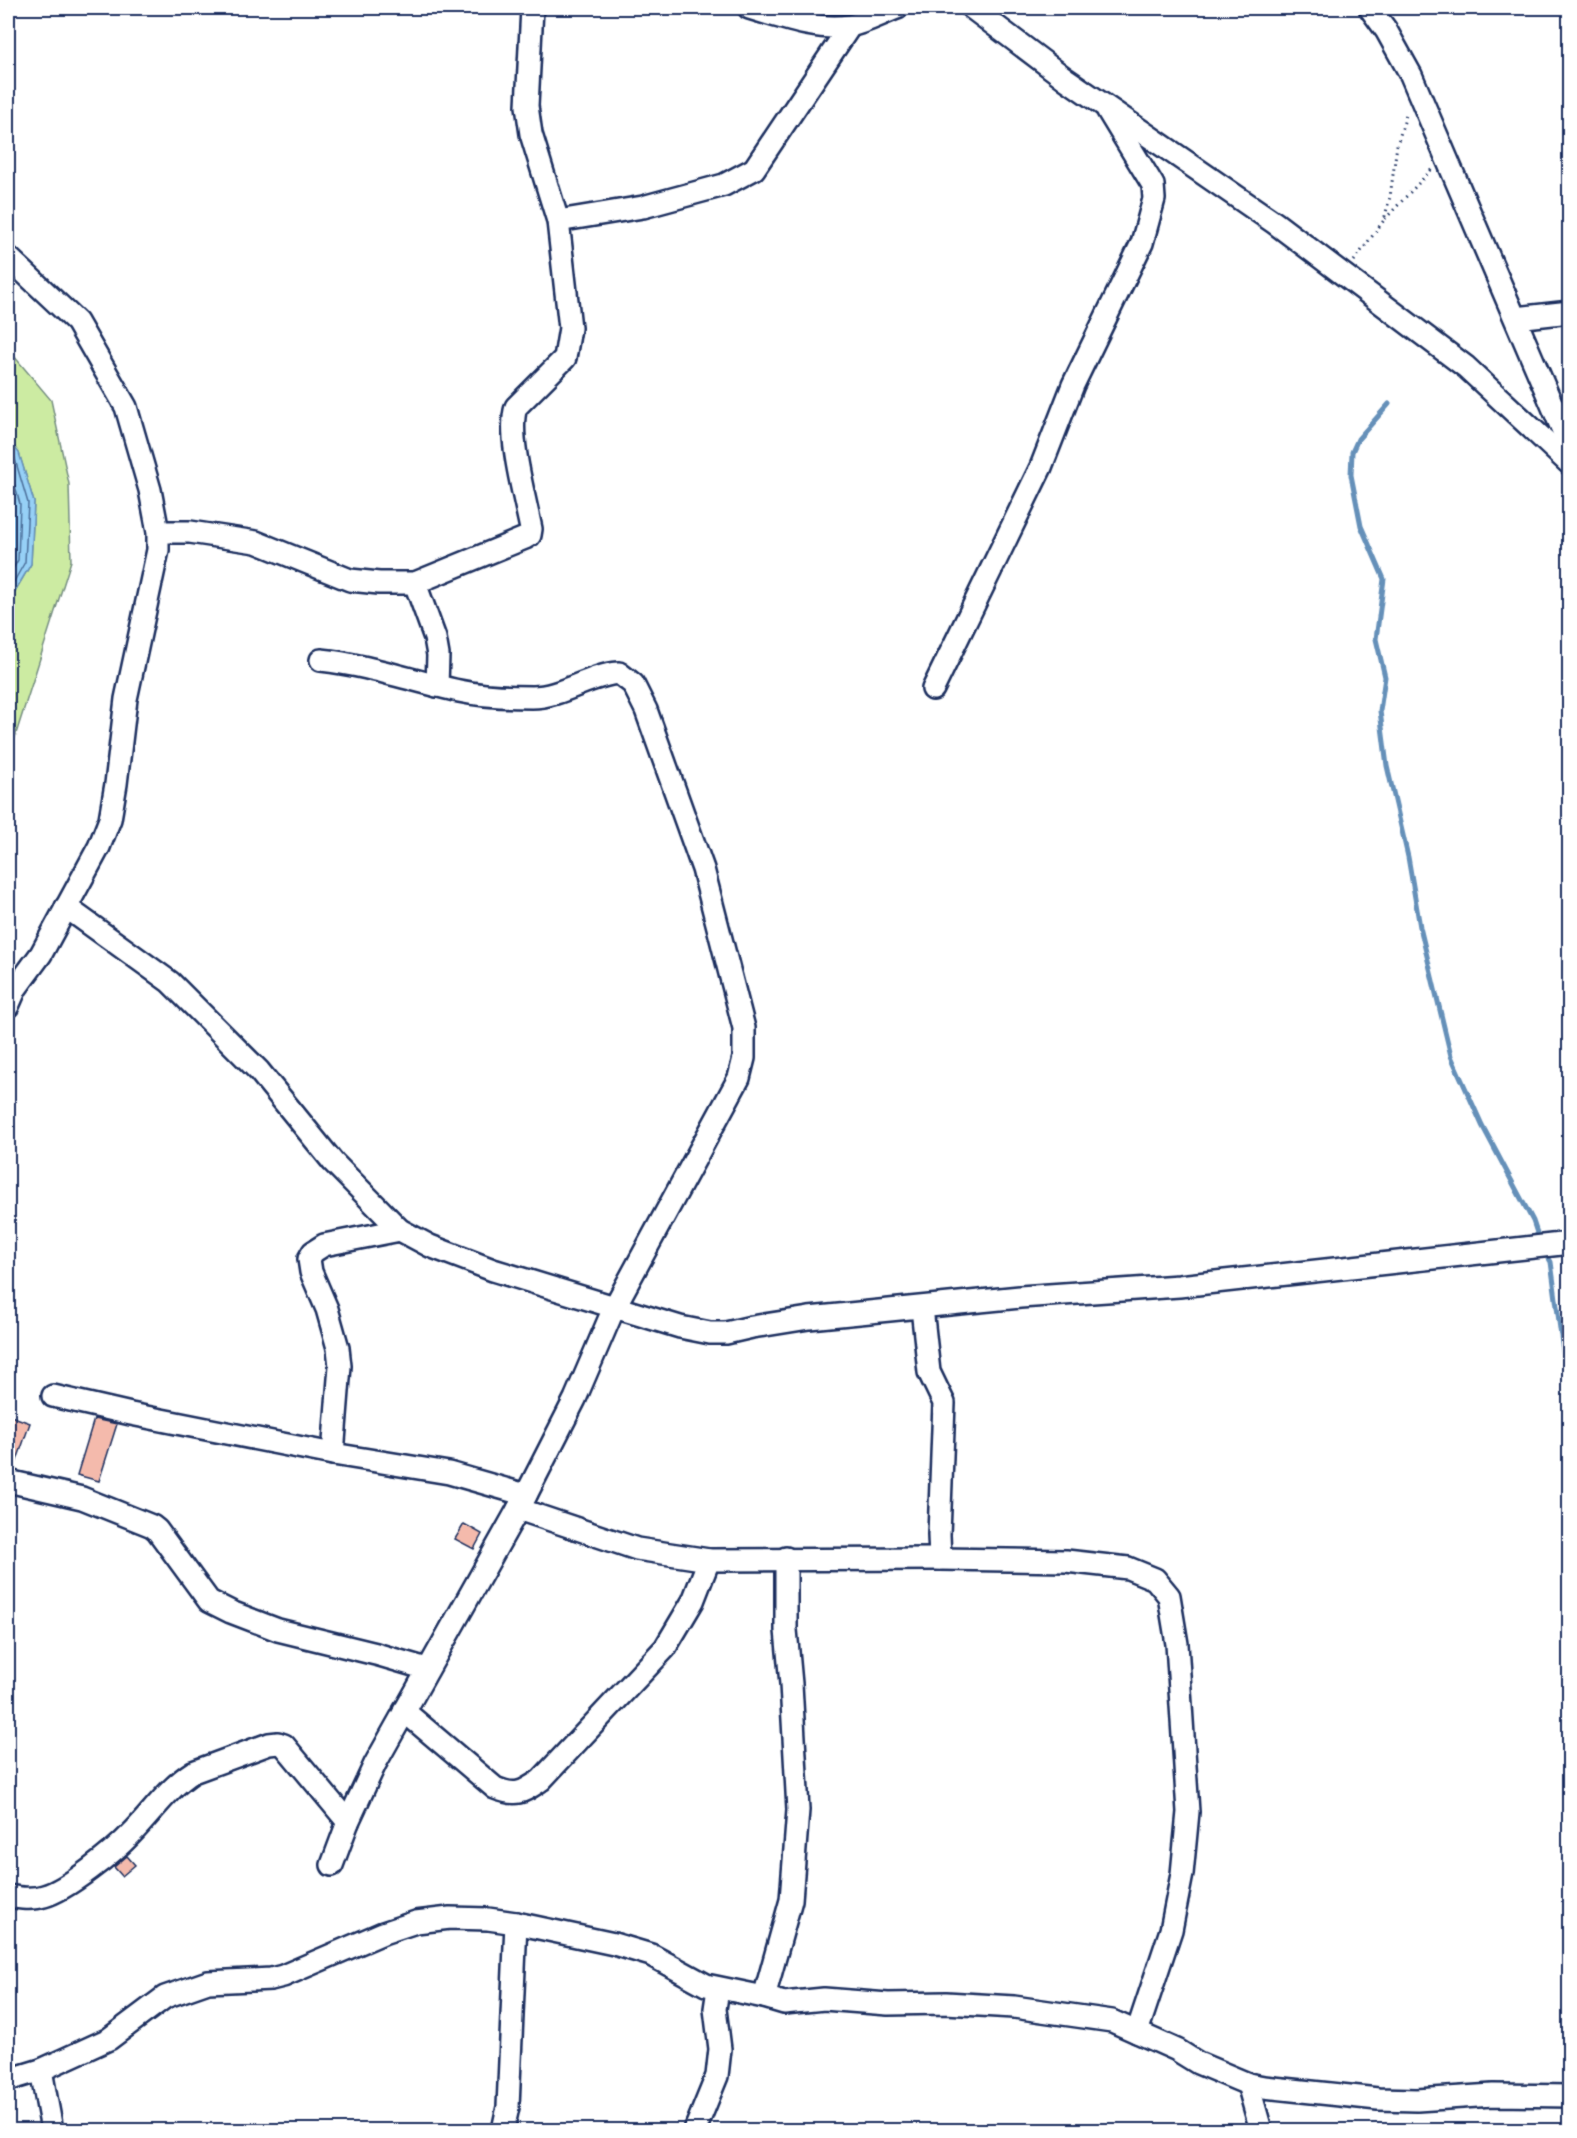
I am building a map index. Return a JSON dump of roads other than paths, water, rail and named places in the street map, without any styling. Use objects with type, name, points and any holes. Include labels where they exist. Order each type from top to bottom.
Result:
[{"type":"street","points":[[158,532],[190,532],[256,542],[350,580],[379,583],[415,583],[530,535],[531,529],[513,436],[513,417],[516,407],[565,358],[570,328],[558,221],[531,134],[527,106],[532,8]]},
{"type":"street","points":[[749,8],[826,28],[850,26],[897,8]]},
{"type":"street","points":[[972,8],[1105,106],[1212,177],[1466,367],[1569,464]]},
{"type":"street","points":[[1370,8],[1386,30],[1415,84],[1569,447]]},
{"type":"street","points":[[558,221],[643,207],[724,185],[754,169],[850,26]]},
{"type":"street","points":[[933,689],[1041,467],[1073,385],[1142,243],[1154,199],[1153,185],[1105,106]]},
{"type":"street","points":[[8,257],[77,322],[119,393],[126,407],[150,490],[158,532],[158,550],[126,699],[110,819],[99,847],[41,954],[16,988],[8,1006]]},
{"type":"street","points":[[1516,318],[1569,312]]},
{"type":"street","points":[[415,583],[435,638],[438,655],[437,686]]},
{"type":"street","points":[[321,660],[352,663],[462,692],[534,697],[549,695],[604,674],[619,673],[633,684],[646,710],[704,869],[744,1028],[744,1058],[740,1078],[614,1308],[575,1399],[522,1502],[375,1764],[348,1822],[332,1865]]},
{"type":"street","points":[[66,907],[170,982],[259,1071],[333,1161],[400,1230],[430,1246],[493,1270],[680,1328],[726,1333],[809,1318],[1020,1297],[1179,1286],[1562,1244]]},
{"type":"street","points":[[333,1454],[340,1366],[339,1348],[327,1309],[311,1272],[309,1259],[313,1252],[324,1245],[400,1230]]},
{"type":"street","points":[[922,1308],[929,1372],[944,1403],[940,1559]]},
{"type":"street","points":[[53,1396],[333,1454],[449,1473],[637,1549],[709,1560],[786,1558],[1066,1561],[1128,1568],[1155,1579],[1169,1596],[1177,1644],[1188,1812],[1182,1874],[1171,1930],[1137,2032]]},
{"type":"street","points":[[8,1481],[82,1498],[152,1526],[209,1601],[231,1612],[278,1630],[427,1669]]},
{"type":"street","points":[[764,1996],[791,1900],[798,1810],[786,1630],[786,1558]]},
{"type":"street","points":[[404,1711],[495,1788],[509,1793],[523,1792],[541,1780],[665,1648],[693,1601],[709,1560]]},
{"type":"street","points":[[8,1896],[28,1899],[46,1896],[61,1888],[119,1846],[169,1790],[185,1777],[269,1744],[284,1745],[348,1822]]},
{"type":"street","points":[[8,2080],[41,2070],[109,2038],[165,1997],[208,1982],[271,1979],[283,1976],[383,1933],[416,1922],[450,1918],[488,1919],[516,1923],[614,1944],[651,1956],[706,1985],[764,1996],[784,2003],[824,1999],[888,2004],[946,2003],[1014,2007],[1112,2021],[1177,2050],[1198,2063],[1248,2084],[1378,2099],[1417,2100],[1493,2095],[1569,2096]]},
{"type":"street","points":[[502,2130],[508,2107],[516,1923]]},
{"type":"street","points":[[695,2130],[717,2076],[720,2049],[716,2008],[718,1989]]},
{"type":"street","points":[[41,2070],[52,2130]]},
{"type":"street","points":[[1248,2084],[1261,2130]]},
{"type":"water","points":[[8,439],[19,453],[34,502],[31,564],[12,596],[8,609]]},
{"type":"waterway","points":[[1389,404],[1358,439],[1352,452],[1351,475],[1361,526],[1384,579],[1376,639],[1385,677],[1380,711],[1387,766],[1408,857],[1420,927],[1451,1056],[1482,1125],[1533,1221],[1540,1242]]},
{"type":"waterway","points":[[1544,1250],[1551,1262],[1570,1403]]}]
